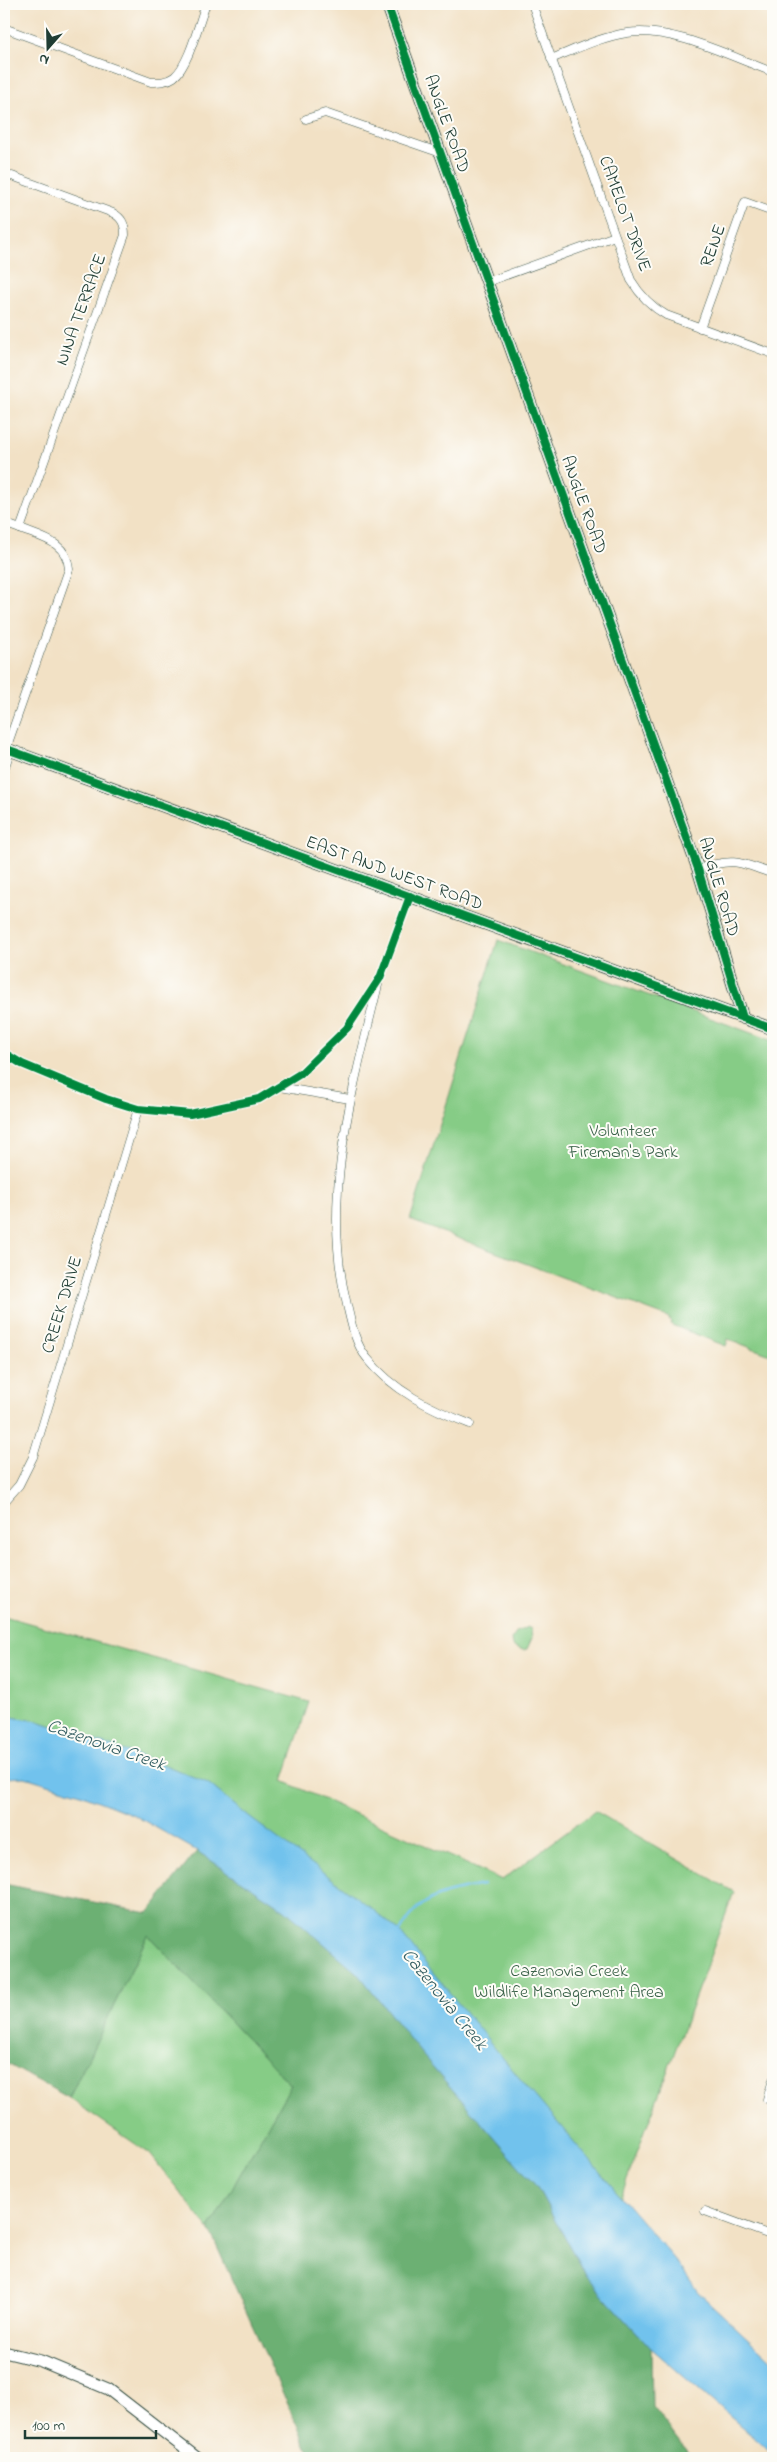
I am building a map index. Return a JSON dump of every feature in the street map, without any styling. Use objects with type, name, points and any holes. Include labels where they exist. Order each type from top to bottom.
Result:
[{"type":"street","points":[[4,28],[151,82],[160,82],[174,76],[184,65],[206,4]]},
{"type":"street","name":"ANGLE ROAD","points":[[387,4],[698,869],[743,1018]]},
{"type":"street","name":"CAMELOT DRIVE","points":[[532,4],[631,280],[645,300],[666,315],[773,354]]},
{"type":"street","points":[[551,58],[617,35],[657,32],[675,36],[773,72]]},
{"type":"street","points":[[306,119],[325,113],[441,153]]},
{"type":"street","name":"NINA TERRACE","points":[[4,176],[12,176],[113,213],[119,217],[125,228],[125,235],[20,529]]},
{"type":"street","name":"RENE","points":[[700,328],[746,202],[773,212]]},
{"type":"street","points":[[487,282],[615,236]]},
{"type":"street","points":[[4,523],[54,542],[60,547],[68,560],[69,570],[7,749],[4,770]]},
{"type":"street","name":"EAST AND WEST ROAD","points":[[7,749],[773,1030]]},
{"type":"street","points":[[698,869],[721,861],[736,861],[773,874]]},
{"type":"street","points":[[410,896],[380,978],[350,1099],[337,1202],[339,1273],[352,1328],[366,1357],[399,1390],[438,1411],[470,1424]]},
{"type":"street","points":[[4,1053],[22,1064],[138,1109],[190,1114],[259,1099],[300,1074],[347,1028],[380,978]]},
{"type":"street","points":[[279,1087],[350,1099]]},
{"type":"street","name":"CREEK DRIVE","points":[[4,1502],[19,1486],[33,1457],[138,1109]]},
{"type":"street","points":[[773,2080],[767,2098],[773,2101]]},
{"type":"street","points":[[705,2211],[773,2236]]},
{"type":"street","points":[[4,2352],[41,2361],[108,2389],[197,2458]]},
{"type":"green space","name":"Volunteer Fireman's Park","points":[[498,940],[773,1041],[773,1356],[728,1339],[726,1346],[672,1325],[668,1317],[410,1220]]},
{"type":"green space","name":"Cazenovia Creek Wildlife Management Area","points":[[4,1616],[309,1702],[283,1781],[502,1880],[595,1811],[734,1892],[607,2234],[393,1956],[4,1737]]},
{"type":"green space","points":[[527,1627],[531,1629],[532,1638],[527,1649],[523,1650],[512,1646],[511,1640],[517,1632]]},
{"type":"green space","points":[[197,1851],[285,1910],[358,1973],[420,2052],[537,2187],[586,2276],[651,2348],[652,2406],[693,2458],[312,2458],[209,2229],[291,2085],[148,1935],[69,2098],[4,2062],[4,1884],[148,1913]]},
{"type":"green space","points":[[148,1935],[291,2085],[209,2229],[150,2154],[69,2098]]},
{"type":"water","name":"Cazenovia Creek","points":[[4,1716],[38,1721],[160,1763],[208,1783],[249,1817],[371,1908],[400,1932],[516,2074],[676,2261],[698,2292],[773,2362],[773,2454],[651,2348],[586,2276],[537,2187],[420,2052],[358,1973],[285,1910],[197,1851],[134,1815],[78,1793],[25,1777],[4,1778]]},
{"type":"waterway","points":[[399,1935],[415,1911],[434,1898],[483,1885]]},
{"type":"cycle path","points":[[387,4],[698,869],[743,1018]]},
{"type":"cycle path","points":[[4,748],[773,1029]]},
{"type":"cycle path","points":[[4,1053],[22,1064],[106,1099],[138,1109],[190,1114],[259,1099],[300,1074],[347,1028],[380,978],[410,896]]}]
